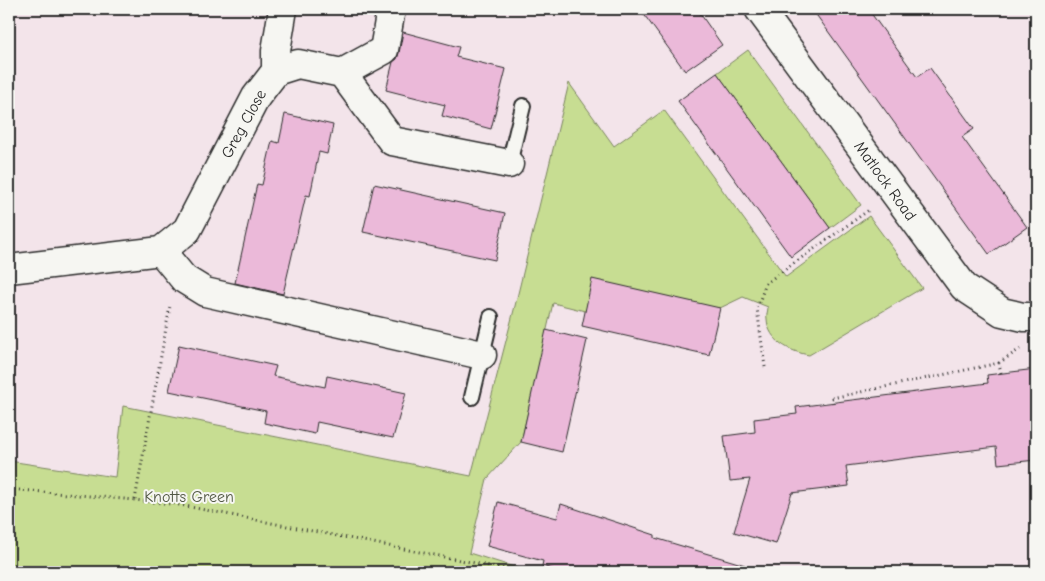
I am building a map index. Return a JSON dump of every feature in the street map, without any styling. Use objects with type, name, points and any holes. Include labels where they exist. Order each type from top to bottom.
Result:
[{"type":"street","points":[[276,71],[276,51],[283,9]]},
{"type":"street","points":[[391,9],[384,50],[342,73],[392,141],[509,164]]},
{"type":"street","name":"Matlock Road","points":[[760,9],[964,287],[1002,312],[1023,317],[1036,317]]},
{"type":"street","name":"Greg Close","points":[[161,251],[187,230],[256,97],[276,71],[298,64],[342,73]]},
{"type":"street","points":[[9,269],[161,251],[184,279],[205,292],[482,355]]},
{"type":"lane","points":[[509,164],[523,106]]},
{"type":"lane","points":[[472,397],[492,317]]},
{"type":"path","points":[[765,366],[757,308],[766,283],[894,193]]},
{"type":"path","points":[[135,500],[170,303],[184,279]]},
{"type":"path","points":[[833,403],[832,398],[999,363],[1022,348]]},
{"type":"path","points":[[999,363],[1001,374]]},
{"type":"path","points":[[9,489],[180,505],[521,572]]},
{"type":"green space","points":[[748,50],[861,205],[830,228],[717,73]]},
{"type":"green space","name":"Knotts Green","points":[[569,83],[614,146],[664,110],[786,277],[869,216],[922,288],[809,355],[788,348],[776,339],[768,327],[768,307],[743,297],[720,308],[585,311],[553,303],[521,442],[487,479],[469,553],[530,572],[9,572],[9,461],[115,477],[123,406],[471,476],[515,306]]},
{"type":"building","points":[[640,9],[697,9],[722,45],[685,71]]},
{"type":"building","points":[[812,9],[868,9],[917,77],[930,68],[974,129],[962,137],[1027,227],[989,254]]},
{"type":"building","points":[[403,32],[459,47],[456,57],[506,69],[491,129],[442,116],[445,105],[386,90],[393,62],[397,59],[399,53]]},
{"type":"building","points":[[717,73],[830,228],[791,257],[678,101]]},
{"type":"building","points":[[285,114],[333,125],[327,154],[319,152],[310,196],[306,195],[283,294],[235,283],[257,184],[262,185],[272,141],[279,143]]},
{"type":"building","points":[[374,184],[505,213],[495,260],[363,232]]},
{"type":"building","points":[[592,279],[720,308],[709,355],[582,326]]},
{"type":"building","points":[[546,330],[587,340],[562,452],[521,442]]},
{"type":"building","points":[[179,345],[276,366],[273,376],[325,387],[327,376],[406,393],[393,438],[317,422],[315,434],[264,423],[266,411],[169,391]]},
{"type":"building","points":[[1036,369],[1036,460],[998,464],[996,447],[846,466],[849,486],[792,493],[776,544],[734,532],[750,479],[730,481],[724,436],[755,432],[754,419],[797,414],[796,407],[988,383],[987,375]]},
{"type":"building","points":[[498,502],[557,518],[561,504],[655,535],[655,538],[745,565],[744,572],[562,572],[542,566],[543,561],[487,546]]}]
